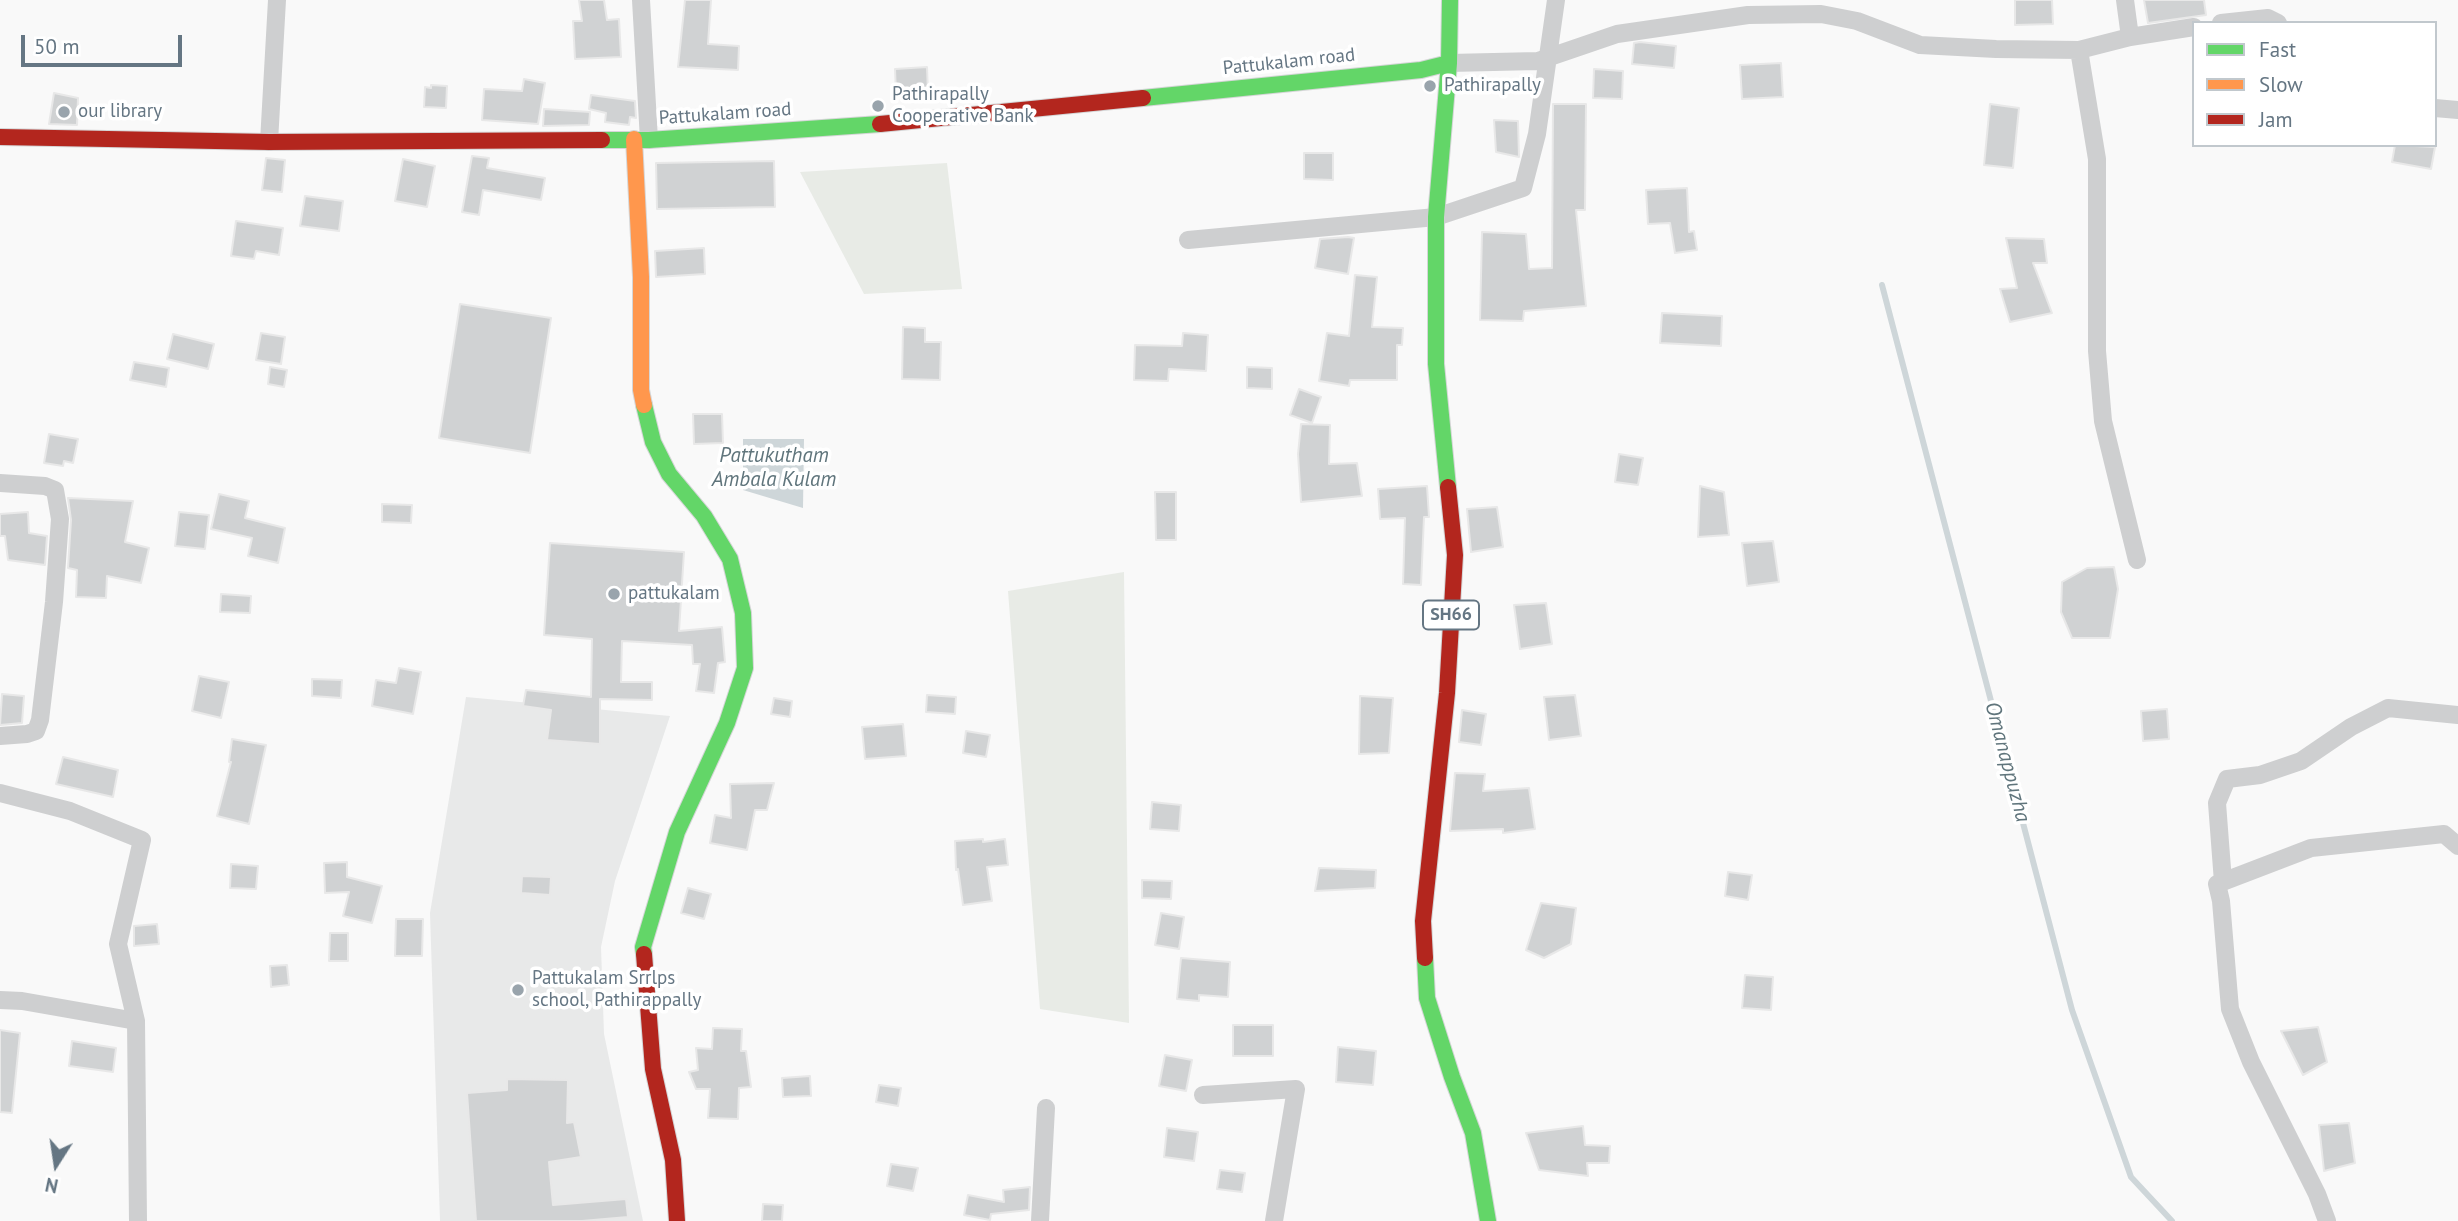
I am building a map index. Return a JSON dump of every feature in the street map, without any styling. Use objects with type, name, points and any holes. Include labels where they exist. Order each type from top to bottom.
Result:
[{"type":"main road","name":"SH66","points":[[1450,0],[1450,64],[1436,216],[1436,364],[1455,555],[1447,694],[1423,921],[1427,998],[1473,1133],[1488,1221]]},
{"type":"main road","name":"Pattukalam road","points":[[0,137],[270,142],[641,139],[850,127],[1421,70],[1450,64]]},
{"type":"main road","points":[[641,139],[641,390],[653,442],[670,474],[704,516],[730,559],[743,613],[745,668],[727,723],[677,832],[643,947],[653,1069],[673,1160],[677,1221]]},
{"type":"street","points":[[270,142],[277,0]]},
{"type":"street","points":[[641,0],[641,139]]},
{"type":"street","points":[[1188,240],[1436,216],[1523,188],[1536,134],[1556,0]]},
{"type":"street","points":[[2125,0],[2130,37]]},
{"type":"street","points":[[1450,64],[1538,61],[1617,34],[1820,7],[1920,45],[2079,50],[2130,37],[2192,27]]},
{"type":"street","points":[[2240,21],[2268,18],[2274,21]]},
{"type":"street","points":[[2079,50],[2097,159],[2097,351],[2103,421],[2137,561]]},
{"type":"street","points":[[2437,108],[2458,110]]},
{"type":"street","points":[[0,483],[45,486],[55,490],[60,519],[54,602],[40,720],[36,731],[0,736]]},
{"type":"street","points":[[2223,882],[2217,803],[2227,779],[2260,775],[2301,761],[2351,727],[2388,708],[2458,715]]},
{"type":"street","points":[[0,793],[70,811],[142,840],[118,944],[136,1021],[138,1221]]},
{"type":"street","points":[[2328,1221],[2251,1062],[2230,1009],[2221,901],[2217,884],[2311,848],[2444,834],[2458,846]]},
{"type":"street","points":[[0,1000],[22,1001],[136,1021]]},
{"type":"street","points":[[1203,1095],[1296,1089],[1274,1221]]},
{"type":"street","points":[[1040,1221],[1045,1108]]},
{"type":"shaded area","points":[[947,163],[962,289],[864,294],[800,172]]},
{"type":"shaded area","points":[[1124,572],[1129,1023],[1040,1009],[1008,591]]},
{"type":"shaded area","name":"Pattukalam Srrlps school, Pathirappally","points":[[466,697],[670,716],[615,881],[601,947],[604,1034],[643,1221],[440,1221],[430,913]]},
{"type":"water","name":"Pattukutham Ambala Kulam","points":[[743,439],[804,439],[803,508],[743,490]]},
{"type":"building","points":[[579,0],[604,0],[607,20],[619,19],[621,57],[575,59],[573,21],[582,21]]},
{"type":"building","points":[[685,0],[711,0],[708,44],[739,46],[738,70],[678,67]]},
{"type":"building","points":[[2015,0],[2052,0],[2053,24],[2015,25]]},
{"type":"building","points":[[2144,0],[2204,0],[2206,15],[2148,23]]},
{"type":"building","points":[[1634,43],[1676,46],[1674,68],[1632,64]]},
{"type":"building","points":[[1781,63],[1783,97],[1742,99],[1740,65]]},
{"type":"building","points":[[927,67],[928,93],[896,94],[895,69]]},
{"type":"building","points":[[1594,69],[1623,71],[1622,99],[1593,98]]},
{"type":"building","points":[[524,79],[545,83],[538,124],[482,120],[484,89],[522,91]]},
{"type":"building","points":[[431,85],[447,86],[446,108],[424,107],[425,87],[431,88]]},
{"type":"building","name":"our library","points":[[54,93],[78,98],[77,125],[49,124]]},
{"type":"building","points":[[591,95],[635,101],[636,118],[630,117],[629,125],[605,122],[606,113],[589,109]]},
{"type":"building","points":[[1553,104],[1586,104],[1585,210],[1576,210],[1586,306],[1524,311],[1523,321],[1480,320],[1482,232],[1526,234],[1529,269],[1552,268]]},
{"type":"building","points":[[1990,104],[2019,108],[2013,168],[1984,165]]},
{"type":"building","points":[[544,109],[590,112],[589,125],[543,126]]},
{"type":"building","points":[[1494,120],[1518,121],[1519,157],[1496,152]]},
{"type":"building","points":[[2395,147],[2435,147],[2431,169],[2392,162]]},
{"type":"building","points":[[1304,153],[1333,153],[1333,180],[1304,179]]},
{"type":"building","points":[[472,156],[489,158],[487,168],[545,178],[541,200],[483,190],[479,215],[462,212]]},
{"type":"building","points":[[266,158],[285,160],[282,192],[262,190]]},
{"type":"building","points":[[403,159],[435,166],[427,207],[395,201]]},
{"type":"building","points":[[774,161],[775,207],[657,209],[656,163]]},
{"type":"building","points":[[1687,188],[1689,232],[1694,231],[1697,250],[1675,253],[1670,223],[1648,224],[1646,190]]},
{"type":"building","points":[[305,196],[343,201],[339,231],[300,226]]},
{"type":"building","points":[[236,221],[283,228],[279,255],[256,251],[254,259],[231,256]]},
{"type":"building","points":[[1354,238],[1348,274],[1315,268],[1320,239]]},
{"type":"building","points":[[2006,238],[2044,239],[2047,263],[2033,263],[2052,313],[2010,322],[2000,289],[2017,288]]},
{"type":"building","points":[[704,248],[705,274],[656,277],[655,251]]},
{"type":"building","points":[[1355,275],[1377,277],[1372,327],[1403,328],[1402,345],[1397,345],[1397,380],[1350,380],[1349,386],[1319,381],[1327,333],[1349,336]]},
{"type":"building","points":[[460,304],[551,318],[530,453],[439,438]]},
{"type":"building","points":[[1662,313],[1722,316],[1721,346],[1660,343]]},
{"type":"building","points":[[903,327],[925,328],[925,342],[941,342],[940,380],[902,379]]},
{"type":"building","points":[[261,333],[285,337],[281,364],[256,360]]},
{"type":"building","points":[[1183,333],[1208,335],[1206,371],[1169,369],[1168,381],[1134,380],[1135,345],[1182,346]]},
{"type":"building","points":[[173,334],[214,344],[208,369],[167,359]]},
{"type":"building","points":[[134,362],[169,368],[166,387],[130,380]]},
{"type":"building","points":[[270,367],[287,370],[284,387],[268,384]]},
{"type":"building","points":[[1247,367],[1272,368],[1272,389],[1247,388]]},
{"type":"building","points":[[1299,389],[1321,397],[1312,423],[1290,415]]},
{"type":"building","points":[[693,414],[722,414],[723,443],[694,444]]},
{"type":"building","points":[[1301,424],[1330,425],[1329,464],[1357,463],[1362,496],[1301,502],[1298,454]]},
{"type":"building","points":[[49,434],[78,439],[73,463],[64,461],[63,466],[44,463]]},
{"type":"building","points":[[1619,454],[1643,458],[1638,485],[1615,482]]},
{"type":"building","points":[[1427,486],[1429,517],[1424,517],[1421,585],[1403,584],[1405,518],[1380,519],[1378,489]]},
{"type":"building","points":[[1700,486],[1724,492],[1729,535],[1698,537]]},
{"type":"building","points":[[1155,492],[1176,492],[1176,540],[1156,540]]},
{"type":"building","points":[[219,494],[249,501],[245,518],[285,528],[278,563],[248,556],[252,538],[211,529]]},
{"type":"building","points":[[68,498],[133,501],[125,542],[149,548],[141,583],[107,576],[106,598],[76,597],[77,570],[68,568],[71,520]]},
{"type":"building","points":[[382,504],[412,505],[411,523],[382,522]]},
{"type":"building","points":[[1497,507],[1503,547],[1471,552],[1467,509]]},
{"type":"building","points":[[28,512],[29,533],[47,536],[45,565],[8,560],[5,536],[0,536],[0,514]]},
{"type":"building","points":[[179,512],[209,515],[205,549],[175,546]]},
{"type":"building","points":[[1773,541],[1779,582],[1747,586],[1742,543]]},
{"type":"building","name":"pattukalam","points":[[550,543],[684,552],[679,631],[722,627],[725,662],[718,663],[714,693],[696,691],[700,664],[693,664],[692,645],[622,641],[621,682],[652,682],[652,700],[600,699],[600,744],[547,740],[551,710],[523,706],[526,690],[591,697],[592,639],[544,635]]},
{"type":"building","points":[[2114,567],[2118,589],[2110,638],[2072,638],[2061,612],[2062,582],[2087,568]]},
{"type":"building","points":[[221,594],[251,596],[250,613],[220,612]]},
{"type":"building","points":[[1546,603],[1552,644],[1520,649],[1514,605]]},
{"type":"building","points":[[399,668],[421,672],[413,714],[372,706],[376,680],[396,683]]},
{"type":"building","points":[[199,676],[229,682],[221,718],[192,711]]},
{"type":"building","points":[[312,679],[342,680],[341,698],[312,696]]},
{"type":"building","points":[[2,694],[24,696],[22,723],[0,725]]},
{"type":"building","points":[[927,695],[956,697],[955,714],[926,712]]},
{"type":"building","points":[[1575,695],[1581,736],[1549,740],[1544,697]]},
{"type":"building","points":[[1360,696],[1393,698],[1389,753],[1359,754]]},
{"type":"building","points":[[774,698],[792,701],[790,717],[771,714]]},
{"type":"building","points":[[2167,709],[2169,739],[2143,741],[2141,711]]},
{"type":"building","points":[[1462,710],[1486,714],[1481,745],[1459,742]]},
{"type":"building","points":[[903,724],[906,756],[865,759],[862,727]]},
{"type":"building","points":[[966,731],[990,735],[986,757],[963,753]]},
{"type":"building","points":[[232,739],[266,745],[249,824],[217,816],[231,762]]},
{"type":"building","points":[[63,757],[118,770],[113,797],[56,784]]},
{"type":"building","points":[[1455,773],[1485,774],[1483,791],[1529,788],[1535,829],[1503,833],[1503,829],[1450,831]]},
{"type":"building","points":[[774,783],[767,810],[755,810],[747,850],[710,843],[715,815],[731,818],[730,784]]},
{"type":"building","points":[[1152,802],[1181,805],[1179,831],[1150,829]]},
{"type":"building","points":[[983,839],[983,842],[1005,839],[1008,865],[987,867],[992,901],[963,905],[958,869],[956,870],[955,841]]},
{"type":"building","points":[[347,862],[347,877],[382,886],[372,923],[343,916],[349,892],[325,893],[324,863]]},
{"type":"building","points":[[231,864],[258,866],[256,889],[230,888]]},
{"type":"building","points":[[1319,868],[1376,870],[1375,888],[1315,891]]},
{"type":"building","points":[[1728,872],[1752,875],[1748,900],[1725,896]]},
{"type":"building","points":[[522,876],[551,877],[550,895],[521,893]]},
{"type":"building","points":[[1142,880],[1172,881],[1171,899],[1142,898]]},
{"type":"building","points":[[688,888],[711,894],[704,919],[681,913]]},
{"type":"building","points":[[1541,903],[1576,908],[1571,944],[1544,958],[1526,950]]},
{"type":"building","points":[[1161,913],[1184,917],[1179,949],[1155,945]]},
{"type":"building","points":[[396,919],[423,919],[422,956],[395,956]]},
{"type":"building","points":[[157,924],[159,944],[134,946],[134,926]]},
{"type":"building","points":[[330,933],[348,933],[348,961],[329,961]]},
{"type":"building","points":[[1181,958],[1230,962],[1228,997],[1199,995],[1199,1001],[1177,999]]},
{"type":"building","points":[[287,965],[289,985],[271,987],[270,966]]},
{"type":"building","points":[[1745,975],[1773,977],[1771,1010],[1742,1008]]},
{"type":"building","points":[[1233,1025],[1273,1025],[1273,1056],[1233,1056]]},
{"type":"building","points":[[2318,1027],[2327,1062],[2303,1075],[2281,1031]]},
{"type":"building","points":[[713,1028],[742,1029],[741,1051],[746,1051],[751,1087],[739,1088],[738,1119],[708,1118],[710,1089],[696,1089],[689,1072],[698,1070],[696,1048],[712,1049]]},
{"type":"building","points":[[0,1030],[20,1033],[12,1113],[0,1112]]},
{"type":"building","points":[[72,1041],[116,1048],[113,1072],[69,1066]]},
{"type":"building","points":[[1338,1047],[1376,1051],[1373,1085],[1336,1082]]},
{"type":"building","points":[[1165,1055],[1192,1060],[1186,1091],[1159,1086]]},
{"type":"building","points":[[810,1076],[811,1096],[783,1097],[782,1078]]},
{"type":"building","points":[[507,1079],[568,1080],[567,1123],[574,1122],[581,1157],[549,1162],[553,1205],[626,1199],[628,1217],[582,1221],[476,1221],[467,1093],[507,1090]]},
{"type":"building","points":[[879,1085],[901,1088],[898,1106],[876,1102]]},
{"type":"building","points":[[2349,1123],[2355,1163],[2324,1171],[2319,1125]]},
{"type":"building","points":[[1583,1126],[1585,1145],[1610,1146],[1609,1163],[1587,1163],[1588,1176],[1539,1170],[1526,1133]]},
{"type":"building","points":[[1167,1128],[1198,1132],[1194,1161],[1164,1157]]},
{"type":"building","points":[[891,1164],[918,1168],[913,1191],[887,1186]]},
{"type":"building","points":[[1220,1170],[1245,1173],[1242,1192],[1217,1189]]},
{"type":"building","points":[[1030,1187],[1029,1210],[991,1214],[990,1220],[964,1215],[968,1195],[1004,1202],[1003,1190]]},
{"type":"building","points":[[763,1204],[783,1205],[782,1221],[762,1221]]},
{"type":"waterway","name":"Omanappuzha","points":[[1882,285],[2072,1010],[2131,1177],[2172,1221]]},
{"type":"traffic: fast","points":[[1448,487],[1436,364],[1436,217],[1449,63],[1450,0]]},
{"type":"traffic: fast","points":[[1143,98],[1421,70],[1449,63]]},
{"type":"traffic: fast","points":[[602,140],[649,140],[880,124]]},
{"type":"traffic: fast","points":[[644,405],[653,442],[669,474],[704,516],[730,559],[743,613],[745,668],[727,723],[677,832],[643,947],[644,954]]},
{"type":"traffic: fast","points":[[1425,958],[1427,998],[1473,1133],[1488,1221]]},
{"type":"traffic: slow","points":[[634,139],[641,277],[641,390],[644,405]]},
{"type":"traffic: jam","points":[[880,124],[1143,98]]},
{"type":"traffic: jam","points":[[0,137],[269,142],[602,140]]},
{"type":"traffic: jam","points":[[1425,958],[1423,921],[1447,693],[1455,555],[1448,487]]},
{"type":"traffic: jam","points":[[644,954],[653,1069],[673,1160],[677,1221]]},
{"type":"place","name":"Pathirapally","points":[[1430,86]]},
{"type":"place","name":"Pathirapally Cooperative Bank","points":[[878,106]]},
{"type":"place","name":"our library","points":[[64,112]]},
{"type":"place","name":"pattukalam","points":[[614,594]]},
{"type":"place","name":"Pattukalam Srrlps school, Pathirappally","points":[[518,990]]}]
